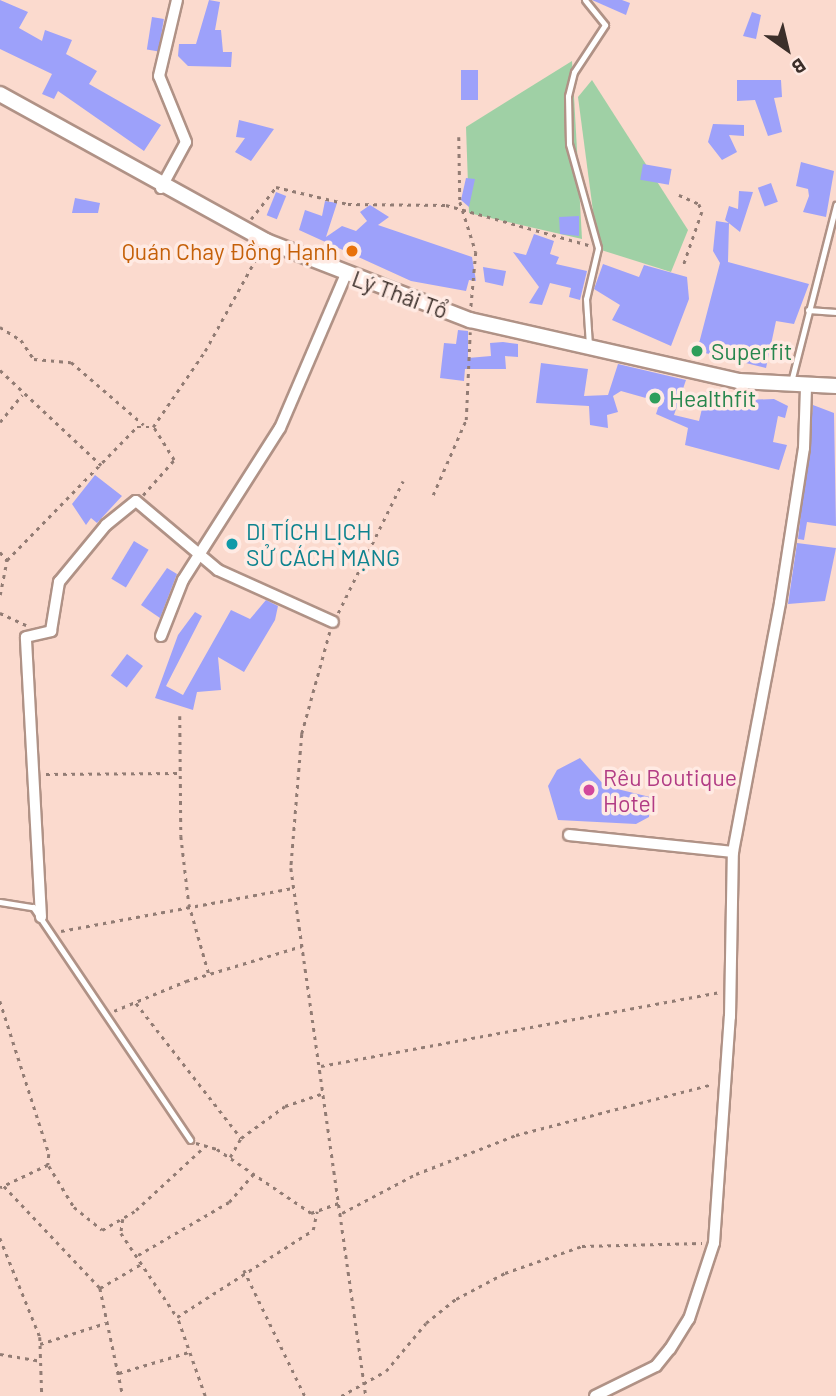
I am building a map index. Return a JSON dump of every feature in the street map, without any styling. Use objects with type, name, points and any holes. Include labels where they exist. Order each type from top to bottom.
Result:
[{"type":"street","points":[[161,188],[186,142],[159,76],[177,0]]},
{"type":"street","name":"Lý Thái Tổ","points":[[0,94],[161,188],[266,241],[345,274],[470,320],[589,349],[790,386],[836,386]]},
{"type":"street","points":[[161,636],[171,603],[202,559],[280,428],[345,274]]},
{"type":"street","points":[[595,1396],[656,1366],[670,1349],[689,1319],[714,1243],[727,1083],[733,852],[779,614],[804,448],[806,387]]},
{"type":"street","points":[[41,917],[26,637],[51,631],[59,582],[106,525],[136,501],[202,559],[238,582],[261,585],[333,622]]},
{"type":"street","points":[[569,835],[733,852]]},
{"type":"lane","points":[[585,0],[604,33],[573,72],[567,125],[584,215],[598,248],[586,299],[589,349]]},
{"type":"lane","points":[[790,386],[836,205]]},
{"type":"lane","points":[[808,310],[836,312]]},
{"type":"lane","points":[[0,902],[33,907],[41,917],[102,1017],[190,1140]]},
{"type":"path","points":[[433,495],[466,420],[476,252],[456,173],[459,137]]},
{"type":"path","points":[[244,230],[276,187],[348,204],[392,200],[467,212],[598,248]]},
{"type":"path","points":[[679,195],[699,204],[702,212],[684,264]]},
{"type":"path","points":[[153,427],[205,351],[266,241]]},
{"type":"path","points":[[0,327],[22,340],[34,359],[71,362],[144,425],[153,427],[174,460],[136,501]]},
{"type":"path","points":[[0,370],[22,395],[101,466]]},
{"type":"path","points":[[0,422],[22,395]]},
{"type":"path","points":[[0,595],[7,560],[144,425]]},
{"type":"path","points":[[366,1396],[294,888],[292,798],[311,686],[333,622],[403,481]]},
{"type":"path","points":[[0,552],[7,560]]},
{"type":"path","points":[[0,613],[25,620],[26,637]]},
{"type":"path","points":[[180,716],[179,772],[189,904],[209,974]]},
{"type":"path","points":[[35,774],[179,772]]},
{"type":"path","points":[[50,933],[189,904],[294,888]]},
{"type":"path","points":[[102,1017],[209,974],[302,946]]},
{"type":"path","points":[[320,1066],[730,989]]},
{"type":"path","points":[[0,1001],[30,1087],[48,1165],[93,1225],[102,1230],[123,1219],[204,1147]]},
{"type":"path","points":[[135,1002],[241,1138]]},
{"type":"path","points":[[341,1213],[516,1135],[677,1089],[727,1083]]},
{"type":"path","points":[[230,1158],[241,1138],[304,1095],[324,1093]]},
{"type":"path","points":[[190,1140],[230,1158],[287,1201],[317,1211],[339,1203]]},
{"type":"path","points":[[48,1165],[2,1187],[100,1288],[123,1396]]},
{"type":"path","points":[[138,1255],[229,1202],[253,1174]]},
{"type":"path","points":[[177,1317],[244,1269],[313,1230],[317,1211]]},
{"type":"path","points":[[123,1219],[121,1233],[177,1317],[205,1396]]},
{"type":"path","points":[[0,1238],[40,1344],[42,1396]]},
{"type":"path","points":[[341,1396],[386,1371],[426,1323],[456,1299],[505,1273],[582,1246],[714,1243]]},
{"type":"path","points":[[100,1288],[142,1262]]},
{"type":"path","points":[[244,1269],[305,1396]]},
{"type":"path","points":[[40,1344],[106,1323]]},
{"type":"path","points":[[118,1373],[189,1352]]},
{"type":"path","points":[[0,1354],[41,1361]]},
{"type":"green space","points":[[572,61],[582,239],[469,213],[466,127]]},
{"type":"green space","points":[[592,80],[688,230],[671,272],[598,249],[578,97]]},
{"type":"building","points":[[0,0],[28,12],[19,28],[42,41],[45,30],[72,40],[66,54],[97,71],[89,84],[161,125],[144,151],[58,91],[54,99],[42,94],[52,74],[0,49]]},
{"type":"building","points":[[209,0],[220,2],[215,30],[221,30],[223,52],[232,52],[231,67],[188,66],[178,56],[179,44],[196,44]]},
{"type":"building","points":[[592,0],[622,0],[630,3],[626,15]]},
{"type":"building","points":[[752,12],[761,15],[756,39],[743,36]]},
{"type":"building","points":[[152,17],[164,19],[159,51],[147,50]]},
{"type":"building","points":[[461,70],[478,70],[478,100],[461,100]]},
{"type":"building","points":[[737,80],[781,80],[782,97],[774,98],[782,132],[768,136],[755,100],[737,101]]},
{"type":"building","points":[[239,120],[274,129],[251,161],[235,152],[245,138],[236,137]]},
{"type":"building","points":[[713,124],[744,125],[744,136],[729,135],[737,152],[722,160],[708,142]]},
{"type":"building","points":[[801,162],[834,171],[826,217],[803,212],[809,196],[808,189],[796,186]]},
{"type":"building","points":[[643,164],[672,169],[669,185],[640,180]]},
{"type":"building","points":[[466,178],[475,179],[469,207],[461,200]]},
{"type":"building","points":[[771,183],[778,202],[765,207],[758,188]]},
{"type":"building","points":[[739,191],[753,192],[740,232],[725,220],[729,206],[738,209]]},
{"type":"building","points":[[276,192],[286,196],[277,219],[267,215]]},
{"type":"building","points":[[75,198],[100,203],[98,213],[72,213]]},
{"type":"building","points":[[325,201],[337,203],[326,237],[342,226],[356,231],[367,221],[360,212],[370,205],[389,217],[378,225],[472,257],[476,281],[469,280],[466,291],[411,281],[299,230],[305,210],[322,216]]},
{"type":"building","points":[[579,216],[579,236],[560,234],[559,217]]},
{"type":"building","points":[[716,221],[729,223],[728,262],[809,284],[794,324],[776,321],[766,368],[697,351],[720,263],[713,251]]},
{"type":"building","points":[[534,234],[554,241],[550,254],[559,257],[556,264],[587,271],[580,300],[569,297],[571,288],[550,283],[542,305],[529,303],[539,287],[513,252],[526,255]]},
{"type":"building","points":[[603,264],[639,277],[644,265],[687,277],[689,299],[671,346],[612,320],[620,305],[594,289]]},
{"type":"building","points":[[483,267],[506,271],[503,286],[485,282]]},
{"type":"building","points":[[458,330],[468,331],[468,358],[491,356],[490,343],[503,342],[518,344],[518,357],[505,356],[506,369],[465,369],[464,381],[440,378],[444,343],[456,344]]},
{"type":"building","points":[[541,363],[588,369],[584,396],[608,395],[618,364],[686,380],[674,415],[699,421],[706,392],[740,405],[742,400],[774,399],[788,406],[785,418],[778,416],[773,442],[787,445],[779,470],[685,445],[688,428],[656,414],[660,402],[621,391],[613,396],[618,412],[607,415],[608,428],[590,425],[589,406],[536,403]]},
{"type":"building","points":[[813,405],[834,413],[836,526],[807,522],[804,540],[798,539]]},
{"type":"building","points":[[95,475],[122,496],[97,523],[91,518],[86,525],[72,504]]},
{"type":"building","points":[[134,541],[149,550],[126,587],[111,579]]},
{"type":"building","points":[[797,543],[836,548],[825,601],[788,604]]},
{"type":"building","points":[[167,568],[177,574],[160,618],[141,605]]},
{"type":"building","points":[[266,600],[278,606],[275,620],[244,672],[218,657],[221,690],[197,692],[193,710],[155,698],[178,635],[195,612],[202,616],[166,686],[183,695],[231,610],[250,619]]},
{"type":"building","points":[[127,654],[143,666],[127,688],[111,676]]},
{"type":"building","name":"Rêu Boutique Hotel","points":[[580,758],[605,786],[650,797],[649,817],[636,824],[558,820],[548,786],[557,770]]},
{"type":"place","name":"Quán Chay Đồng Hạnh","points":[[352,251]]},
{"type":"place","name":"Superfit","points":[[697,351]]},
{"type":"place","name":"Healthfit","points":[[655,398]]},
{"type":"place","name":"DI TÍCH LỊCH SỬ CÁCH MẠNG","points":[[232,544]]},
{"type":"place","name":"Rêu Boutique Hotel","points":[[589,790]]}]
